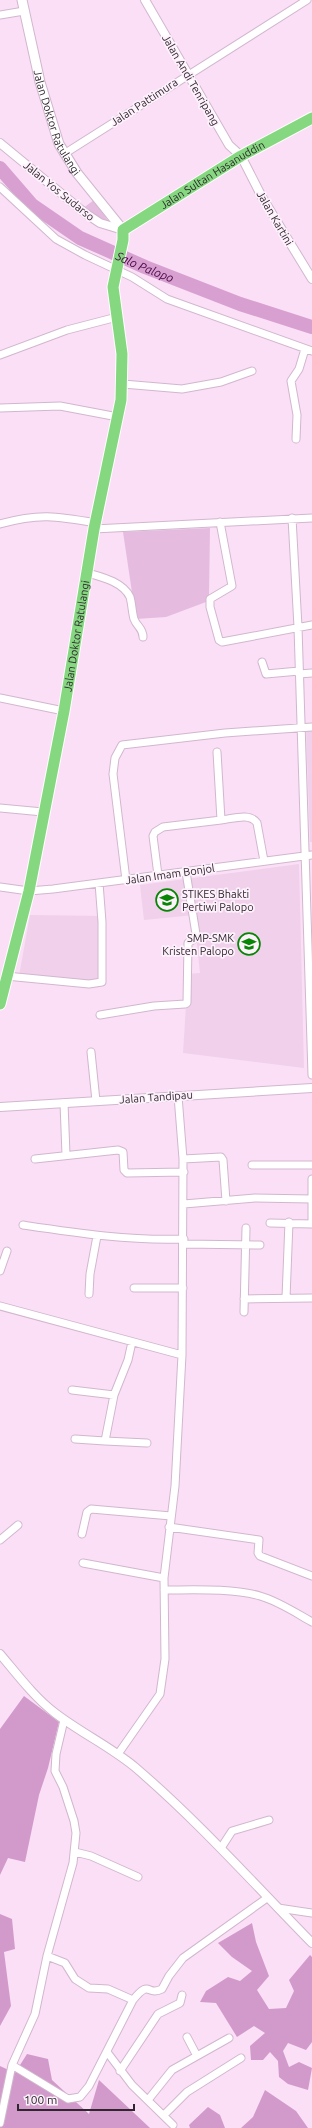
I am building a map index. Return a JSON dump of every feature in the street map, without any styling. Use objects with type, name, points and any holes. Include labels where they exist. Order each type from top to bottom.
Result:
[{"type":"highway","name":"Jalan Sultan Hasanuddin","points":[[123,235],[241,156],[312,118]]},
{"type":"highway","name":"Jalan Doktor Ratulangi","points":[[0,1004],[29,891],[43,812],[64,710],[95,526],[118,417],[123,384],[122,354],[113,287],[123,235]]},
{"type":"main road","name":"Jalan Doktor Ratulangi","points":[[22,0],[46,105],[64,154],[123,235]]},
{"type":"street","name":"Jalan Pattimura","points":[[64,154],[306,0]]},
{"type":"street","name":"Jalan Andi Tenripang","points":[[147,1],[229,145],[241,156]]},
{"type":"street","points":[[0,15],[24,11]]},
{"type":"street","name":"Jalan Yos Sudarso","points":[[0,143],[85,213],[123,235]]},
{"type":"street","name":"Jalan Kartini","points":[[241,156],[262,197],[312,279]]},
{"type":"street","points":[[0,187],[56,239],[116,268],[167,299],[308,350],[291,382],[297,410],[296,439]]},
{"type":"street","points":[[0,355],[68,330],[117,317]]},
{"type":"street","points":[[123,384],[182,389],[221,382],[252,371]]},
{"type":"street","points":[[0,408],[60,406],[118,417]]},
{"type":"street","points":[[0,522],[27,517],[46,516],[95,526],[312,518]]},
{"type":"street","points":[[292,518],[309,855],[312,1075]]},
{"type":"street","points":[[220,522],[232,586],[214,596],[210,603],[219,640],[312,625]]},
{"type":"street","points":[[88,573],[112,581],[125,590],[130,598],[134,618],[141,627],[143,637]]},
{"type":"street","points":[[262,662],[265,673],[268,675],[312,672]]},
{"type":"street","points":[[0,698],[64,710]]},
{"type":"street","points":[[126,880],[113,774],[115,758],[122,745],[225,733],[312,727]]},
{"type":"street","points":[[217,752],[221,820]]},
{"type":"street","points":[[0,808],[43,812]]},
{"type":"street","points":[[158,875],[153,836],[155,832],[163,827],[250,817],[257,823],[264,861]]},
{"type":"street","name":"Jalan Imam Bonjol","points":[[0,887],[29,891],[126,880],[309,855]]},
{"type":"street","points":[[100,1015],[154,1006],[184,1005],[187,1002],[188,942],[194,938],[196,934],[186,872]]},
{"type":"street","points":[[6,976],[89,984],[102,982],[102,922],[99,883]]},
{"type":"street","points":[[91,1052],[96,1101]]},
{"type":"street","name":"Jalan Tandipau","points":[[0,1107],[312,1088]]},
{"type":"street","points":[[118,1754],[160,1694],[165,1658],[164,1578],[175,1486],[182,1355],[184,1158],[178,1096]]},
{"type":"street","points":[[64,1104],[66,1155]]},
{"type":"street","points":[[35,1159],[118,1150],[123,1152],[123,1166],[126,1172],[184,1172]]},
{"type":"street","points":[[184,1158],[221,1157],[223,1160],[226,1201]]},
{"type":"street","points":[[252,1165],[312,1165]]},
{"type":"street","points":[[270,1223],[289,1222],[312,1224],[312,1179]]},
{"type":"street","points":[[184,1204],[255,1198],[311,1199]]},
{"type":"street","points":[[286,1298],[289,1222]]},
{"type":"street","points":[[23,1225],[97,1236],[260,1245]]},
{"type":"street","points":[[244,1312],[246,1228]]},
{"type":"street","points":[[89,1294],[90,1274],[97,1236]]},
{"type":"street","points":[[0,1271],[7,1251]]},
{"type":"street","points":[[134,1288],[183,1288]]},
{"type":"street","points":[[244,1299],[312,1298]]},
{"type":"street","points":[[0,1306],[182,1355]]},
{"type":"street","points":[[105,1441],[114,1395],[128,1360],[132,1342]]},
{"type":"street","points":[[72,1390],[114,1395]]},
{"type":"street","points":[[76,1439],[147,1443]]},
{"type":"street","points":[[82,1534],[87,1512],[91,1509],[171,1516]]},
{"type":"street","points":[[0,1540],[18,1526]]},
{"type":"street","points":[[170,1527],[259,1540],[258,1552],[260,1556],[312,1576]]},
{"type":"street","points":[[84,1562],[164,1578]]},
{"type":"street","points":[[164,1590],[254,1595],[286,1608],[312,1622]]},
{"type":"street","points":[[0,1654],[24,1683],[48,1707],[64,1720],[118,1754],[178,1805],[312,1943]]},
{"type":"street","points":[[0,2123],[12,2065],[35,2014],[46,1956],[75,1852],[76,1833],[71,1811],[63,1787],[55,1773],[56,1754],[64,1720]]},
{"type":"street","points":[[221,1848],[232,1831],[269,1820]]},
{"type":"street","points":[[75,1852],[91,1856],[138,1877]]},
{"type":"street","points":[[12,2065],[68,2099],[74,2099],[85,2093],[133,2000],[143,1988],[156,1991],[162,1989],[169,1976],[183,1958],[267,1898]]},
{"type":"street","points":[[278,1908],[312,1913]]},
{"type":"street","points":[[46,1956],[65,1963],[75,1979],[89,1988],[99,1990],[108,1989],[133,2000]]},
{"type":"street","points":[[120,2071],[151,2023],[161,2012],[180,2003],[182,1995]]},
{"type":"street","points":[[187,2038],[197,2056]]},
{"type":"street","points":[[148,2100],[172,2070],[229,2038]]},
{"type":"street","points":[[107,2052],[120,2071],[173,2125]]},
{"type":"street","points":[[164,2115],[187,2092],[241,2058]]},
{"type":"shaded area","points":[[94,200],[108,221],[103,222],[82,209]]},
{"type":"shaded area","points":[[210,528],[209,596],[206,602],[166,617],[136,619],[123,532]]},
{"type":"shaded area","points":[[306,728],[312,728],[312,842],[310,842]]},
{"type":"shaded area","name":"SMP-SMK Kristen Palopo","points":[[299,864],[304,1068],[183,1053],[188,974],[200,973],[194,915],[144,920],[140,885]]},
{"type":"shaded area","points":[[30,915],[102,916],[101,984],[19,976]]},
{"type":"shaded area","points":[[24,1696],[59,1722],[48,1768],[39,1795],[25,1862],[8,1858],[0,1875],[0,1729]]},
{"type":"shaded area","points":[[0,1914],[12,1919],[15,1949],[4,1952],[11,2006],[0,2026]]},
{"type":"shaded area","points":[[252,1923],[256,1942],[269,1976],[257,1990],[269,2009],[286,2008],[294,1991],[289,1980],[310,1955],[312,1957],[312,2042],[306,2050],[288,2043],[283,2051],[289,2067],[299,2062],[312,2068],[308,2090],[288,2084],[279,2077],[278,2061],[270,2052],[263,2060],[251,2060],[250,2046],[265,2033],[254,2026],[237,2037],[216,2003],[200,2002],[206,1991],[228,1977],[240,1981],[252,1971],[232,1957],[218,1943]]},
{"type":"shaded area","points":[[27,2054],[48,2059],[52,2080],[89,2114],[99,2080],[150,2128],[0,2128],[0,2066],[15,2073]]},
{"type":"shaded area","points":[[265,2090],[296,2111],[308,2128],[241,2128],[253,2117]]},
{"type":"shaded area","points":[[208,2107],[220,2115],[225,2128],[190,2128],[189,2125]]},
{"type":"waterway","name":"Salo Palopo","points":[[0,168],[32,205],[80,238],[145,267],[240,304],[312,327]]},
{"type":"place","name":"STIKES Bhakti Pertiwi Palopo","points":[[167,900]]},
{"type":"place","name":"SMP-SMK Kristen Palopo","points":[[249,944]]}]
